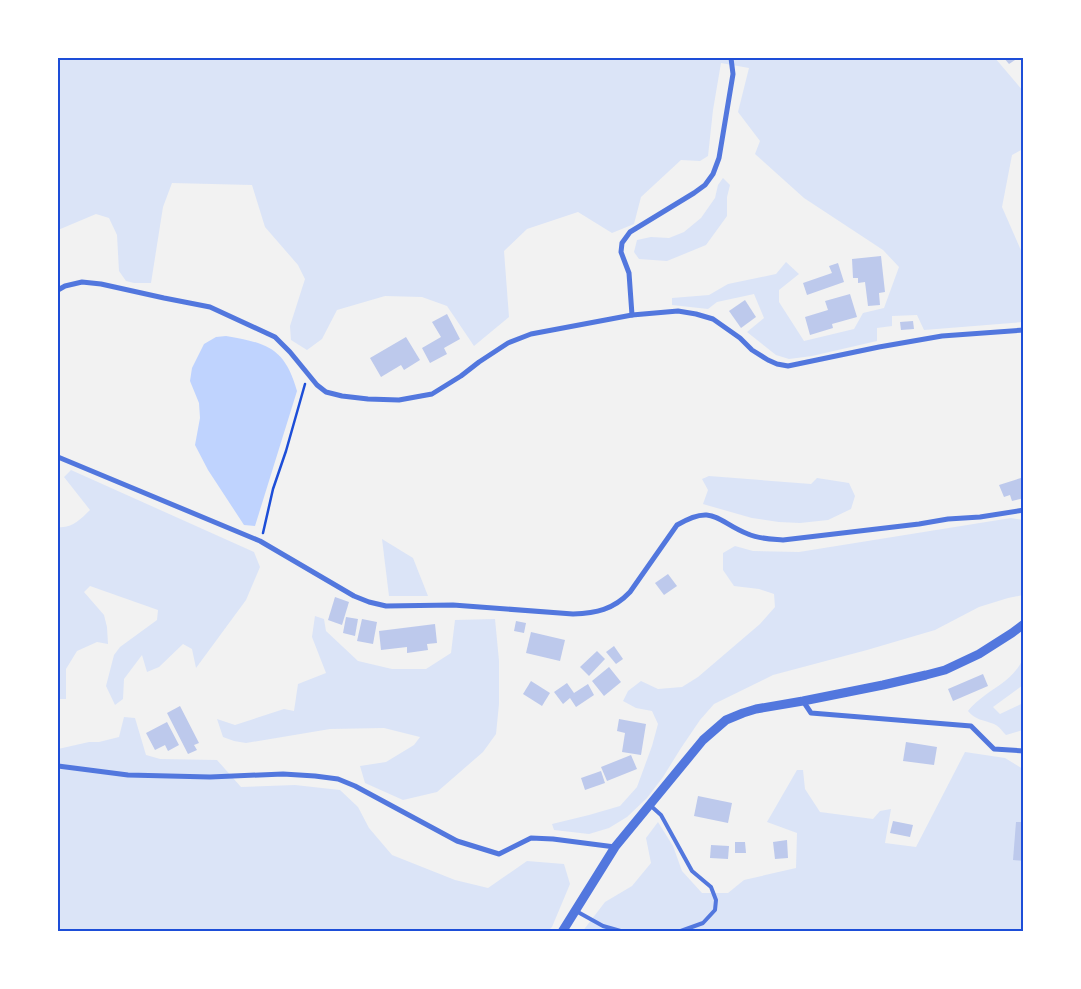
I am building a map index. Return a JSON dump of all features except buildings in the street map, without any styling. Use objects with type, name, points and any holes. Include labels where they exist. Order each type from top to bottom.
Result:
[{"type":"street","points":[[632,315],[629,273],[621,252],[622,243],[630,232],[694,194],[705,185],[713,174],[719,158],[733,74],[732,58]]},
{"type":"street","points":[[58,290],[65,286],[82,282],[101,284],[210,307],[275,337],[317,385],[326,392],[368,399],[399,400],[432,394],[508,343],[531,334],[632,315],[678,311],[713,319],[768,360],[788,366],[942,336],[1024,330]]},
{"type":"street","points":[[58,457],[260,542],[354,596],[386,606],[453,605],[573,614],[592,613],[615,605],[622,600],[630,592],[677,525],[689,518],[702,514],[718,517],[748,534],[764,539],[782,540],[948,519],[980,517],[1024,510]]},
{"type":"street","points":[[562,932],[615,847],[702,740],[726,720],[756,710],[945,670],[979,654],[1024,624]]},
{"type":"street","points":[[803,701],[811,713],[971,726],[994,748],[1024,752]]},
{"type":"street","points":[[58,766],[128,775],[210,777],[283,774],[338,779],[355,786],[457,841],[499,854],[531,838],[553,838],[615,847]]},
{"type":"lane","points":[[650,806],[661,815],[692,871],[711,888],[716,900],[714,910],[703,923],[678,932]]},
{"type":"lane","points":[[576,911],[603,926],[624,932]]},
{"type":"path","points":[[260,542],[273,489],[308,374]]},
{"type":"shaded area","points":[[58,58],[995,58],[1023,91],[1023,149],[1012,155],[1002,207],[1023,255],[1023,322],[924,330],[917,315],[892,316],[892,326],[877,328],[877,341],[812,356],[789,359],[776,355],[747,332],[764,318],[754,294],[717,302],[708,309],[672,305],[672,298],[709,295],[728,284],[776,274],[786,262],[799,274],[779,290],[779,302],[804,341],[854,329],[863,313],[884,308],[899,267],[883,250],[804,198],[755,154],[760,141],[738,112],[749,68],[721,63],[708,156],[700,161],[681,160],[641,197],[634,224],[612,233],[578,212],[527,229],[504,251],[509,317],[474,346],[447,306],[422,297],[385,296],[337,310],[322,339],[307,350],[291,340],[290,326],[305,279],[298,265],[265,227],[252,185],[172,183],[163,207],[151,283],[126,281],[119,271],[117,235],[109,218],[96,214],[58,230]]},
{"type":"shaded area","points":[[723,178],[730,185],[727,197],[727,216],[706,245],[667,261],[639,259],[634,252],[637,240],[651,237],[669,238],[684,232],[701,218],[715,198],[718,185]]},
{"type":"shaded area","points":[[71,470],[254,552],[260,567],[246,600],[196,668],[192,649],[183,644],[159,667],[147,672],[142,655],[124,679],[123,699],[115,705],[106,686],[114,655],[120,647],[157,620],[158,610],[90,586],[84,592],[104,615],[108,644],[97,642],[77,651],[66,669],[66,699],[58,699],[58,527],[71,525],[90,510],[64,477]]},
{"type":"shaded area","points":[[709,476],[811,484],[817,478],[849,483],[855,496],[851,509],[828,520],[800,523],[779,522],[752,518],[703,504],[708,490],[702,479]]},
{"type":"shaded area","points":[[1011,518],[1023,520],[1023,595],[979,607],[935,630],[773,675],[714,704],[700,720],[647,798],[627,817],[609,828],[589,834],[554,830],[552,824],[620,806],[637,787],[658,724],[652,711],[636,708],[623,701],[628,691],[641,681],[658,689],[682,687],[698,677],[760,624],[775,607],[774,594],[759,589],[734,586],[723,570],[723,553],[735,546],[753,551],[799,552]]},
{"type":"shaded area","points":[[382,539],[413,558],[428,596],[389,596]]},
{"type":"shaded area","points":[[315,616],[324,619],[326,631],[358,661],[392,669],[426,669],[451,653],[455,620],[495,619],[499,661],[499,704],[496,734],[483,752],[437,792],[403,800],[365,783],[360,766],[386,762],[414,745],[420,737],[384,728],[330,729],[246,743],[223,737],[217,719],[235,725],[284,709],[294,711],[298,684],[326,673],[312,637]]},
{"type":"shaded area","points":[[1023,659],[1023,685],[993,707],[1000,714],[1021,704],[1023,700],[1023,730],[1006,735],[996,725],[977,718],[968,711],[978,701],[1009,678]]},
{"type":"shaded area","points":[[124,717],[135,718],[146,755],[160,759],[217,760],[241,787],[295,785],[340,790],[358,807],[369,828],[392,855],[455,880],[488,888],[527,861],[564,864],[570,884],[552,927],[548,931],[58,931],[58,749],[119,737]]},
{"type":"shaded area","points":[[965,752],[1005,758],[1023,769],[1023,931],[582,932],[605,902],[632,886],[651,863],[646,838],[658,822],[673,846],[682,871],[702,893],[728,893],[744,880],[796,868],[797,833],[767,822],[797,770],[803,770],[805,789],[820,812],[873,819],[880,811],[891,809],[885,843],[916,847]]},
{"type":"water","points":[[226,336],[263,345],[272,350],[287,365],[297,391],[255,526],[244,525],[208,470],[195,445],[200,418],[199,403],[190,381],[192,368],[204,344],[216,337]]}]
